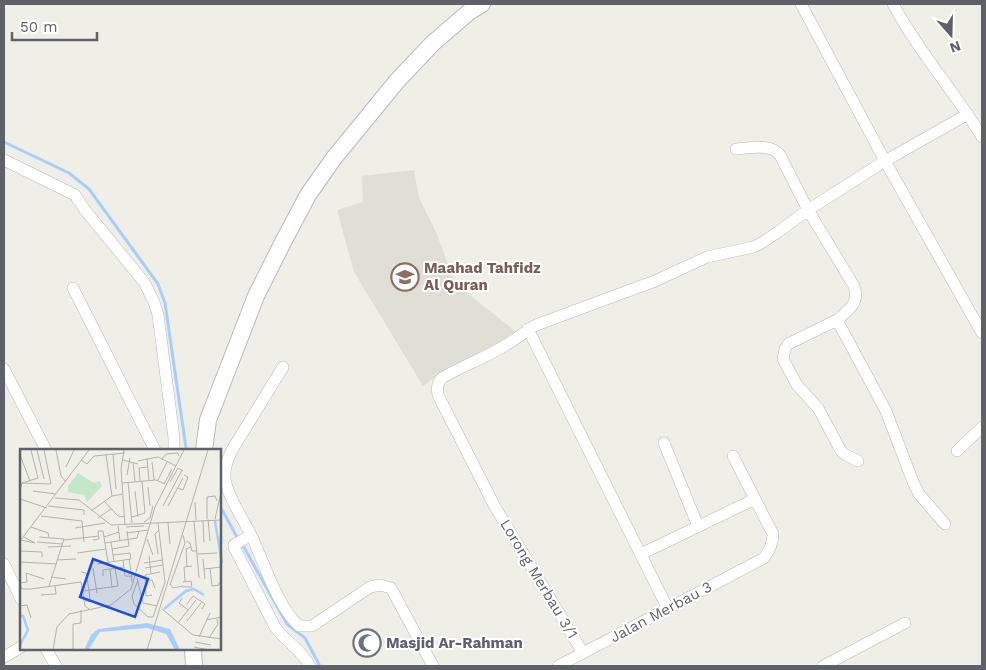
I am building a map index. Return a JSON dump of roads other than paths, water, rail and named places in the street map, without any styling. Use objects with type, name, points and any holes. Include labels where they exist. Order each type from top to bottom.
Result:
[{"type":"main road","points":[[204,449],[208,420],[256,296],[308,196],[334,158],[397,81],[434,43],[482,4]]},
{"type":"main road","points":[[193,650],[194,666]]},
{"type":"street","points":[[800,4],[982,333]]},
{"type":"street","points":[[893,4],[910,32],[968,114],[982,138]]},
{"type":"street","points":[[668,609],[528,329],[655,281],[707,257],[754,247],[886,160],[968,114]]},
{"type":"street","points":[[736,149],[765,147],[771,148],[780,154],[808,210],[854,286],[856,296],[854,304],[837,320],[788,344],[783,359],[796,385],[815,404],[838,447],[844,454],[858,461]]},
{"type":"street","points":[[4,160],[75,195],[147,287],[158,315],[174,449]]},
{"type":"street","points":[[73,288],[155,449]]},
{"type":"street","points":[[837,320],[886,412],[919,494],[945,524]]},
{"type":"street","name":"Lorong Merbau 3/1","points":[[528,329],[510,343],[460,367],[442,378],[438,383],[438,395],[494,505],[583,653]]},
{"type":"street","points":[[283,368],[232,450],[225,470],[229,493],[282,602],[292,618],[300,626],[312,626],[370,587],[380,585],[390,588],[433,666]]},
{"type":"street","points":[[4,369],[45,449]]},
{"type":"street","points":[[957,451],[982,427]]},
{"type":"street","points":[[664,443],[698,526]]},
{"type":"street","points":[[642,554],[755,499],[733,456]]},
{"type":"street","name":"Jalan Merbau 3","points":[[558,666],[764,558],[770,549],[773,534],[755,499]]},
{"type":"street","points":[[249,536],[234,545],[234,547],[270,619],[280,634],[300,651],[310,666]]},
{"type":"street","points":[[4,564],[20,597]]},
{"type":"street","points":[[823,666],[905,623]]},
{"type":"street","points":[[4,657],[20,648]]},
{"type":"street","points":[[47,650],[56,666]]},
{"type":"waterway","points":[[4,142],[69,173],[89,189],[158,284],[165,303],[186,449]]},
{"type":"waterway","points":[[221,508],[238,539]]},
{"type":"waterway","points":[[242,544],[287,624],[305,638],[320,666]]},
{"type":"place","name":"Maahad Tahfidz Al Quran","points":[[405,277]]},
{"type":"place","name":"Masjid Ar-Rahman","points":[[367,643]]}]
